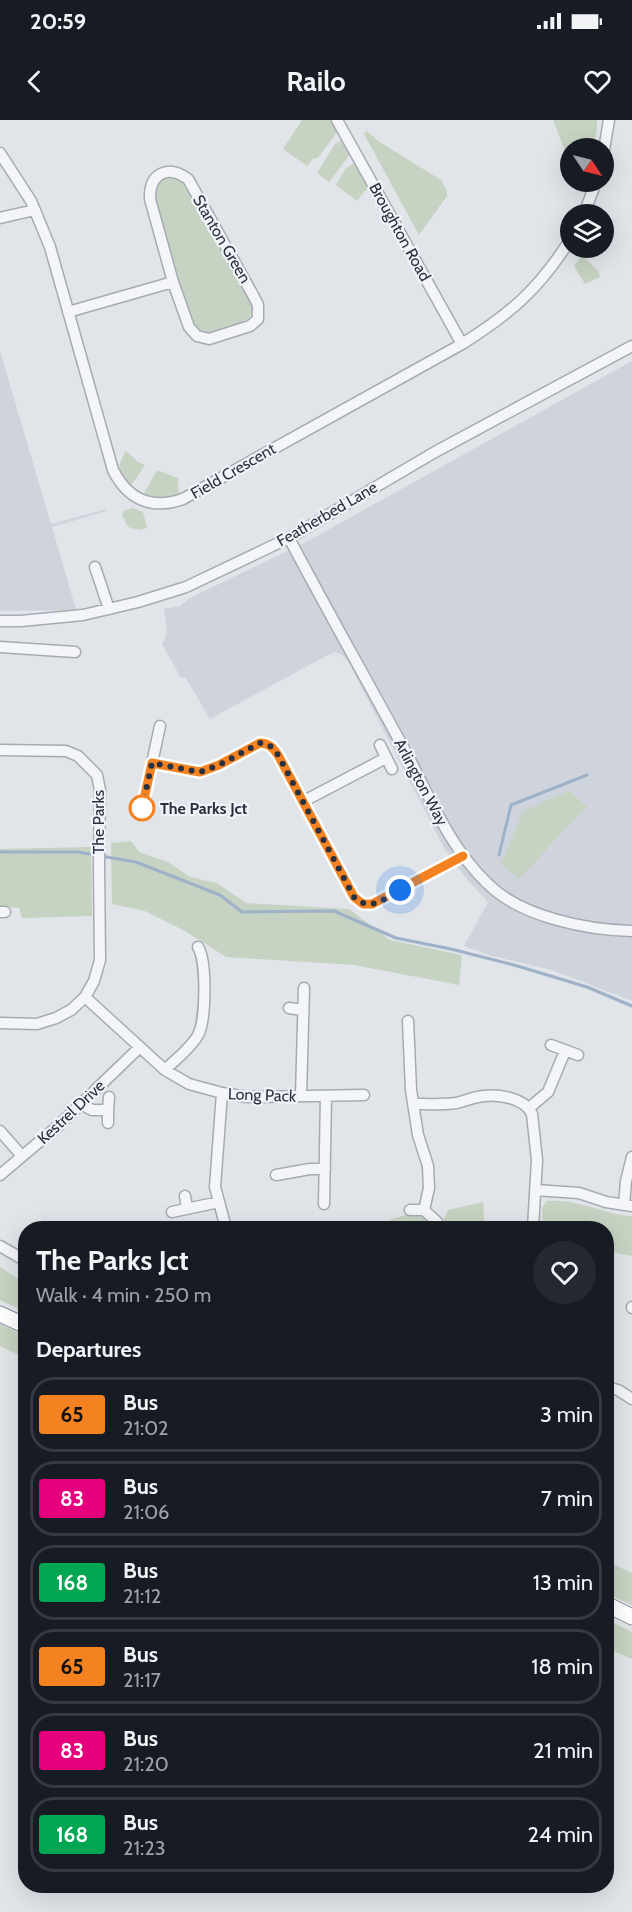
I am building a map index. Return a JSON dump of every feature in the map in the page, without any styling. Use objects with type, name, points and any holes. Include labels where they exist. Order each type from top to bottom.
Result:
[{"type":"highway","points":[[0,1314],[18,1322]]},
{"type":"highway","points":[[614,1608],[632,1617]]},
{"type":"street","name":"Broughton Road","points":[[337,120],[462,344]]},
{"type":"street","points":[[606,138],[609,120]]},
{"type":"street","name":"Field Crescent","points":[[0,153],[35,210],[50,247],[113,470],[126,490],[145,502],[169,504],[183,499],[462,344],[500,320],[522,301],[550,270],[560,255]]},
{"type":"street","name":"Stanton Green","points":[[171,171],[188,178],[254,295],[258,306],[258,319],[250,326],[209,339],[197,336],[189,327],[173,282],[149,189],[161,173],[171,171]]},
{"type":"street","points":[[0,218],[35,210]]},
{"type":"street","points":[[68,312],[173,282]]},
{"type":"street","name":"Featherbed Lane","points":[[0,621],[83,615],[186,587],[289,538],[444,447],[632,346]]},
{"type":"street","name":"Arlington Way","points":[[289,538],[410,759],[445,828],[463,856],[488,885],[512,903],[566,922],[614,931],[632,931]]},
{"type":"street","points":[[94,567],[109,609]]},
{"type":"street","points":[[62,651],[63,639]]},
{"type":"street","points":[[0,647],[75,652]]},
{"type":"street","points":[[142,808],[160,726]]},
{"type":"street","points":[[152,763],[200,772],[219,765],[260,743],[270,745],[304,801],[354,897],[363,904],[372,904],[463,856]]},
{"type":"street","points":[[380,745],[392,769]]},
{"type":"street","name":"The Parks","points":[[0,750],[66,752],[78,756],[97,775],[100,790],[100,960],[94,981],[85,997]]},
{"type":"street","points":[[304,801],[386,758]]},
{"type":"street","points":[[165,1070],[201,1030],[203,1023],[201,952],[215,957]]},
{"type":"street","points":[[301,1096],[304,988]]},
{"type":"street","points":[[0,1023],[37,1024],[71,1010],[85,997]]},
{"type":"street","name":"Long Pack","points":[[85,997],[165,1070],[189,1084],[248,1097],[364,1095]]},
{"type":"street","points":[[289,1008],[302,1010]]},
{"type":"street","points":[[408,1021],[411,1090],[418,1135],[428,1166],[429,1188],[424,1210]]},
{"type":"street","points":[[551,1045],[578,1055]]},
{"type":"street","name":"Kestrel Drive","points":[[0,1174],[81,1104],[140,1047]]},
{"type":"street","points":[[529,1108],[548,1092],[565,1051]]},
{"type":"street","points":[[222,1093],[215,1187],[224,1221]]},
{"type":"street","points":[[414,1104],[455,1103],[481,1096],[497,1095],[529,1108],[533,1122],[537,1160],[533,1221]]},
{"type":"street","points":[[324,1204],[326,1096]]},
{"type":"street","points":[[108,1123],[109,1097]]},
{"type":"street","points":[[81,1104],[92,1110],[108,1110]]},
{"type":"street","points":[[0,1131],[22,1156]]},
{"type":"street","points":[[535,1190],[579,1194],[606,1202],[628,1205],[626,1181],[632,1157]]},
{"type":"street","points":[[276,1175],[310,1168],[325,1169]]},
{"type":"street","points":[[184,1196],[187,1208]]},
{"type":"street","points":[[172,1212],[219,1202]]},
{"type":"street","points":[[410,1210],[424,1210],[436,1221]]},
{"type":"street","points":[[0,1246],[18,1256]]},
{"type":"street","points":[[614,1389],[632,1399]]},
{"type":"shaded area","points":[[0,351],[51,524],[107,509],[107,511],[52,527],[76,610],[0,611]]},
{"type":"shaded area","points":[[632,361],[632,1001],[552,970],[492,956],[464,946],[488,902],[465,877],[444,848],[348,661],[341,654],[335,652],[326,656],[210,719],[186,678],[181,678],[162,644],[167,629],[164,609],[180,606],[190,598],[308,541]]},
{"type":"green space","points":[[302,120],[331,120],[337,132],[318,158],[313,159],[307,166],[283,149]]},
{"type":"green space","points":[[553,120],[597,120],[595,138],[560,138]]},
{"type":"green space","points":[[367,131],[378,141],[441,180],[447,191],[447,196],[419,235],[364,134]]},
{"type":"green space","points":[[342,140],[351,153],[329,182],[317,173],[335,144]]},
{"type":"green space","points":[[355,163],[368,187],[357,201],[336,185],[346,168]]},
{"type":"green space","points":[[169,175],[186,183],[254,305],[249,317],[238,325],[211,334],[197,329],[191,320],[154,199],[157,184]]},
{"type":"green space","points":[[580,258],[585,258],[599,272],[600,277],[585,284],[574,266]]},
{"type":"green space","points":[[126,451],[145,465],[130,487],[119,469]]},
{"type":"green space","points":[[157,470],[178,478],[179,495],[157,499],[143,495]]},
{"type":"green space","points":[[133,508],[143,512],[147,528],[139,530],[128,527],[122,515],[124,511]]},
{"type":"green space","points":[[569,791],[587,806],[519,879],[501,864],[523,811]]},
{"type":"green space","points":[[131,841],[139,852],[168,862],[190,877],[217,883],[246,903],[349,909],[390,940],[462,955],[459,985],[354,965],[226,957],[185,931],[145,911],[112,904],[111,843]]},
{"type":"green space","points":[[91,847],[92,916],[22,918],[19,908],[0,906],[0,849]]},
{"type":"green space","points":[[547,1201],[558,1201],[632,1216],[632,1256],[614,1253],[614,1221],[543,1221],[542,1208]]},
{"type":"green space","points":[[483,1202],[484,1221],[442,1221],[448,1210]]},
{"type":"green space","points":[[408,1214],[425,1217],[428,1221],[390,1221]]},
{"type":"green space","points":[[0,1267],[18,1279],[18,1309],[0,1300]]},
{"type":"green space","points":[[0,1324],[18,1333],[18,1355],[0,1346]]},
{"type":"green space","points":[[614,1565],[632,1573],[632,1605],[614,1597]]},
{"type":"green space","points":[[614,1623],[632,1632],[632,1659],[614,1651]]},
{"type":"waterway","points":[[499,855],[511,805],[587,775]]},
{"type":"waterway","points":[[0,852],[78,852],[136,862],[220,895],[242,912],[334,911],[396,938],[514,965],[587,987],[632,1006]]},
{"type":"bus line","name":"65","points":[[142,808],[152,763],[200,772],[264,743],[270,745],[278,755],[354,897],[363,904],[372,904],[463,856]]},
{"type":"place","name":"The Parks Jct","points":[[142,808]]},
{"type":"route","points":[[142,808],[152,763],[200,772],[264,743],[270,745],[278,755],[354,897],[367,905],[400,890]]}]
